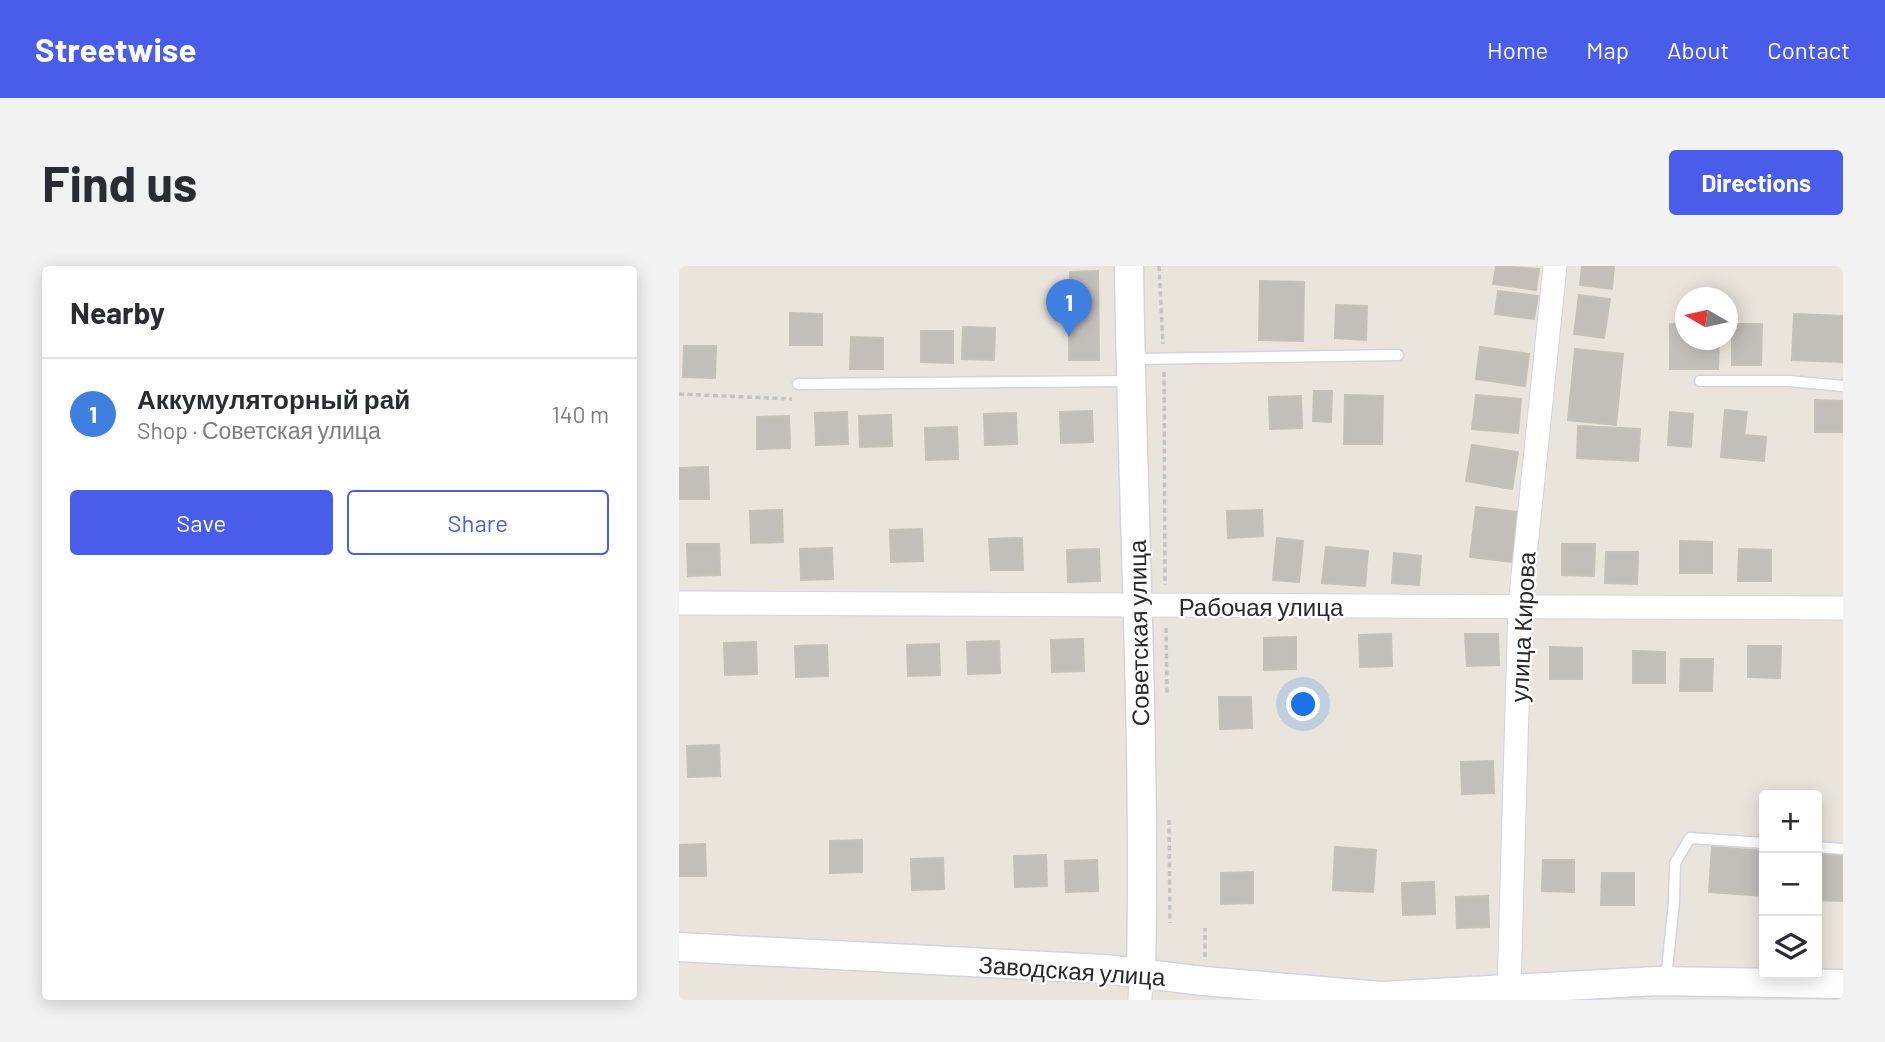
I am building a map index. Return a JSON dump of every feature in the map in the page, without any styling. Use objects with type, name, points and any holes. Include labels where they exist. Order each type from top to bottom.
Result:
[{"type":"street","name":"Советская улица","points":[[1129,266],[1138,606],[1142,920],[1140,987]]},
{"type":"street","name":"улица Кирова","points":[[1509,989],[1520,606],[1555,266]]},
{"type":"street","name":"Рабочая улица","points":[[679,603],[1843,608]]},
{"type":"street","name":"Заводская улица","points":[[679,947],[1104,969],[1140,987],[1204,981],[1381,998],[1509,989],[1843,984]]},
{"type":"lane","points":[[798,384],[1398,355]]},
{"type":"lane","points":[[1700,381],[1789,380],[1843,386]]},
{"type":"lane","points":[[1660,988],[1674,902],[1675,863],[1690,838],[1759,843]]},
{"type":"lane","points":[[1822,847],[1843,849]]},
{"type":"path","points":[[679,394],[793,399],[798,384]]},
{"type":"building","points":[[1496,266],[1539,269],[1536,290],[1493,284]]},
{"type":"building","points":[[1582,266],[1614,266],[1612,289],[1580,285]]},
{"type":"building","points":[[1098,271],[1099,360],[1069,360],[1069,314],[1055,315],[1055,296],[1070,296],[1070,272]]},
{"type":"building","points":[[1260,281],[1304,282],[1303,341],[1259,340]]},
{"type":"building","points":[[1498,291],[1538,296],[1534,319],[1495,314]]},
{"type":"building","points":[[1579,295],[1610,299],[1604,338],[1574,334]]},
{"type":"building","points":[[1336,305],[1367,306],[1366,340],[1335,338]]},
{"type":"building","points":[[790,313],[822,314],[822,345],[790,345]]},
{"type":"building","points":[[1794,314],[1843,316],[1843,362],[1792,360]]},
{"type":"building","points":[[1670,324],[1675,324],[1675,350],[1719,350],[1718,369],[1670,369]]},
{"type":"building","points":[[1738,324],[1762,324],[1761,365],[1732,365],[1732,350],[1738,350]]},
{"type":"building","points":[[963,327],[995,328],[994,360],[962,359]]},
{"type":"building","points":[[921,331],[953,331],[953,363],[921,362]]},
{"type":"building","points":[[851,337],[883,338],[883,369],[850,369]]},
{"type":"building","points":[[684,346],[716,346],[715,378],[683,377]]},
{"type":"building","points":[[1480,347],[1529,354],[1525,386],[1476,379]]},
{"type":"building","points":[[1575,349],[1623,354],[1616,425],[1568,420]]},
{"type":"building","points":[[1314,391],[1332,391],[1331,422],[1313,421]]},
{"type":"building","points":[[1345,395],[1383,396],[1382,444],[1344,444]]},
{"type":"building","points":[[1476,395],[1521,399],[1518,433],[1472,429]]},
{"type":"building","points":[[1301,396],[1302,428],[1270,429],[1269,397]]},
{"type":"building","points":[[1815,400],[1843,401],[1843,432],[1815,432]]},
{"type":"building","points":[[1725,410],[1747,412],[1744,435],[1766,437],[1764,461],[1721,457]]},
{"type":"building","points":[[1092,411],[1093,442],[1061,443],[1060,412]]},
{"type":"building","points":[[847,412],[848,444],[816,445],[815,413]]},
{"type":"building","points":[[1670,412],[1693,414],[1691,447],[1668,445]]},
{"type":"building","points":[[1016,413],[1017,444],[985,445],[984,414]]},
{"type":"building","points":[[891,415],[892,446],[860,447],[859,416]]},
{"type":"building","points":[[789,416],[790,448],[757,449],[757,417]]},
{"type":"building","points":[[1578,426],[1640,429],[1638,461],[1577,458]]},
{"type":"building","points":[[957,427],[958,459],[926,460],[925,428]]},
{"type":"building","points":[[1472,445],[1518,452],[1512,489],[1466,481]]},
{"type":"building","points":[[708,467],[709,499],[679,499],[679,468]]},
{"type":"building","points":[[1476,507],[1518,512],[1511,562],[1470,557]]},
{"type":"building","points":[[782,510],[783,542],[751,543],[750,511]]},
{"type":"building","points":[[1262,510],[1263,536],[1228,538],[1227,511]]},
{"type":"building","points":[[922,529],[923,561],[891,562],[890,530]]},
{"type":"building","points":[[1022,538],[1023,570],[991,570],[989,539]]},
{"type":"building","points":[[1277,538],[1303,541],[1299,582],[1273,580]]},
{"type":"building","points":[[1680,541],[1712,542],[1712,573],[1680,573]]},
{"type":"building","points":[[687,544],[719,544],[720,575],[688,576]]},
{"type":"building","points":[[1562,544],[1595,544],[1594,576],[1562,575]]},
{"type":"building","points":[[1326,547],[1368,551],[1365,586],[1322,583]]},
{"type":"building","points":[[832,548],[833,579],[801,580],[800,549]]},
{"type":"building","points":[[1099,549],[1100,581],[1068,582],[1067,550]]},
{"type":"building","points":[[1739,549],[1771,550],[1771,581],[1738,581]]},
{"type":"building","points":[[1606,552],[1638,552],[1637,584],[1605,583]]},
{"type":"building","points":[[1394,553],[1421,556],[1419,585],[1392,583]]},
{"type":"building","points":[[1391,634],[1392,666],[1360,667],[1359,635]]},
{"type":"building","points":[[1465,634],[1498,634],[1499,665],[1467,666]]},
{"type":"building","points":[[1296,637],[1296,669],[1264,670],[1264,638]]},
{"type":"building","points":[[1083,639],[1084,671],[1052,672],[1051,640]]},
{"type":"building","points":[[999,641],[1000,673],[968,674],[967,642]]},
{"type":"building","points":[[756,642],[757,674],[725,675],[724,643]]},
{"type":"building","points":[[939,644],[940,675],[908,676],[907,645]]},
{"type":"building","points":[[827,645],[828,676],[796,677],[795,646]]},
{"type":"building","points":[[1748,646],[1781,646],[1780,678],[1748,677]]},
{"type":"building","points":[[1550,647],[1582,648],[1582,679],[1550,679]]},
{"type":"building","points":[[1633,651],[1665,652],[1665,683],[1633,683]]},
{"type":"building","points":[[1681,659],[1713,659],[1712,691],[1680,691]]},
{"type":"building","points":[[1219,697],[1251,697],[1252,728],[1220,729]]},
{"type":"building","points":[[719,745],[720,776],[688,777],[687,746]]},
{"type":"building","points":[[1493,761],[1494,793],[1462,794],[1461,762]]},
{"type":"building","points":[[862,840],[862,872],[830,873],[830,841]]},
{"type":"building","points":[[705,844],[706,876],[679,876],[679,845]]},
{"type":"building","points":[[1335,847],[1376,850],[1373,892],[1333,890]]},
{"type":"building","points":[[1712,847],[1759,851],[1759,896],[1709,892]]},
{"type":"building","points":[[1822,854],[1843,856],[1843,901],[1822,900]]},
{"type":"building","points":[[1046,855],[1047,886],[1015,887],[1014,856]]},
{"type":"building","points":[[943,858],[944,889],[912,890],[911,859]]},
{"type":"building","points":[[1097,860],[1098,891],[1066,892],[1065,861]]},
{"type":"building","points":[[1543,860],[1574,860],[1574,892],[1542,891]]},
{"type":"building","points":[[1253,872],[1253,903],[1221,904],[1221,873]]},
{"type":"building","points":[[1602,873],[1634,873],[1634,905],[1601,905]]},
{"type":"building","points":[[1434,882],[1435,914],[1403,915],[1402,883]]},
{"type":"building","points":[[1488,896],[1489,927],[1457,928],[1456,897]]},
{"type":"place","name":"Аккумуляторный рай","points":[[1069,337]]}]
